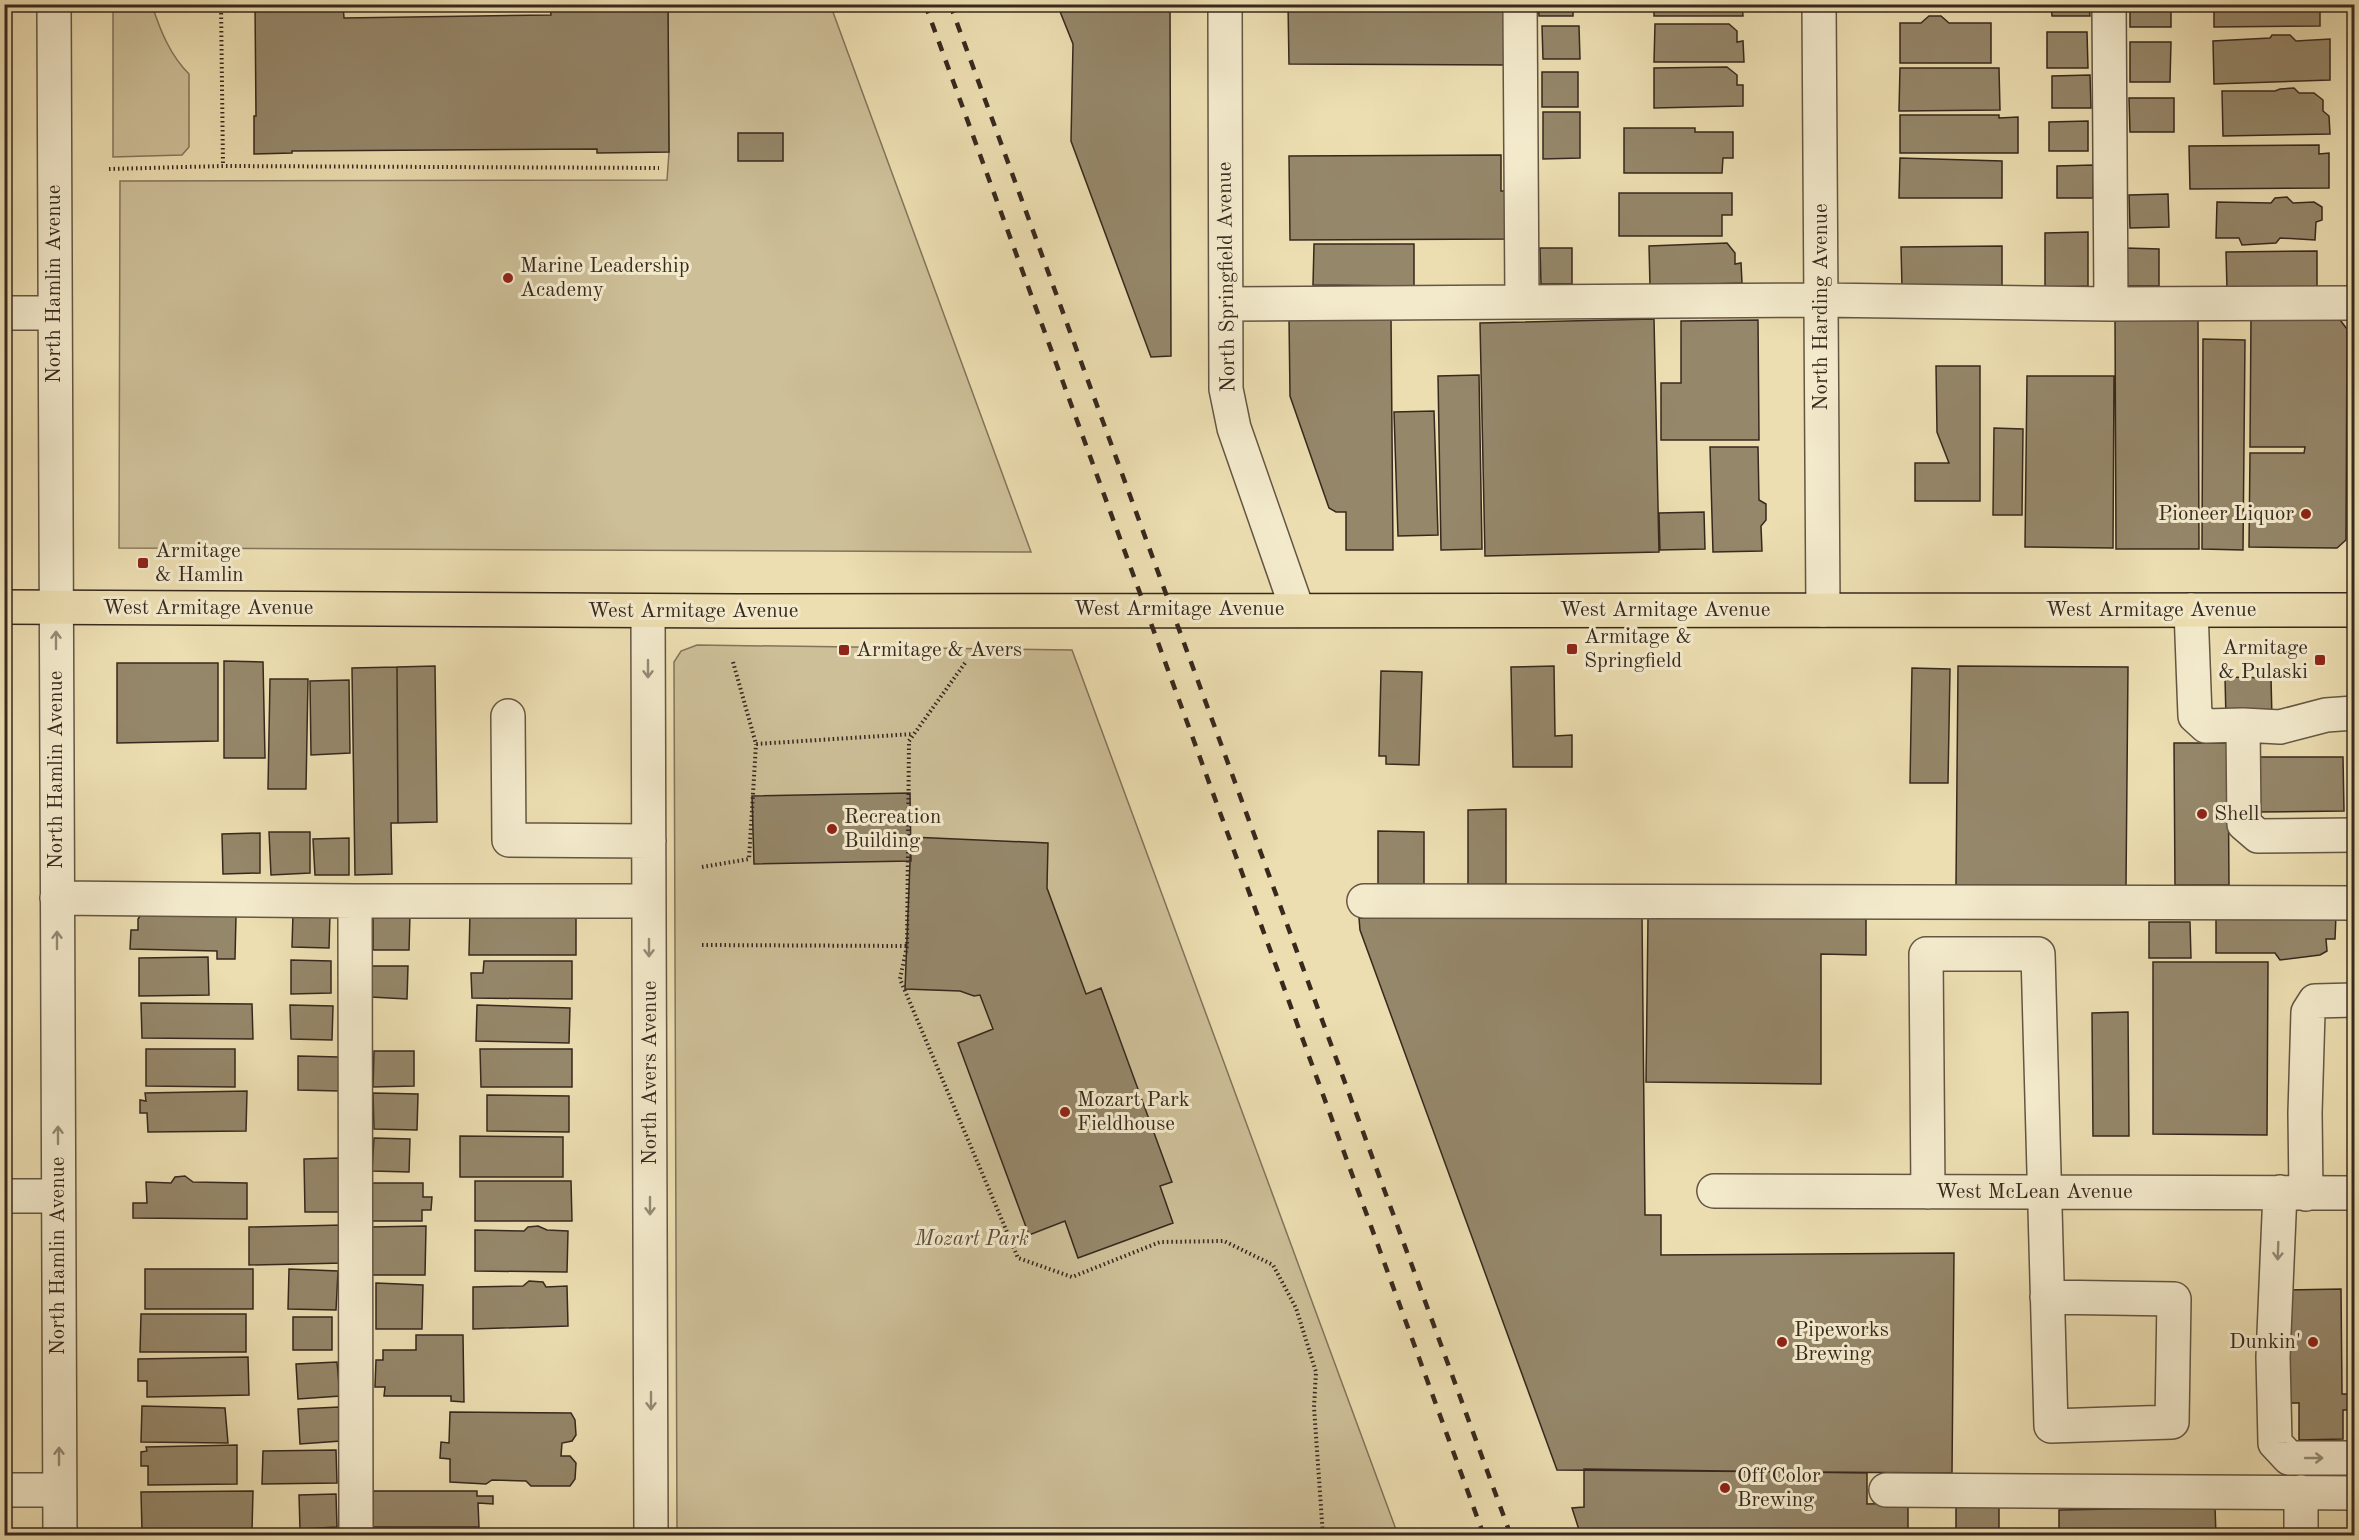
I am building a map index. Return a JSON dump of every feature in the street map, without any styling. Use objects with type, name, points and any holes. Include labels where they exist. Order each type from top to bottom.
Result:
[{"type":"main road","name":"West Armitage Avenue","points":[[4,607],[648,611],[2355,610]]},
{"type":"street","name":"North Hamlin Avenue","points":[[54,4],[60,1536]]},
{"type":"street","name":"North Springfield Avenue","points":[[1225,4],[1226,389],[1234,428],[1297,609]]},
{"type":"street","points":[[1520,4],[1522,302]]},
{"type":"street","name":"North Harding Avenue","points":[[1819,4],[1823,610]]},
{"type":"street","points":[[2109,4],[2111,304]]},
{"type":"street","points":[[1226,304],[1821,300],[2111,304],[2355,303]]},
{"type":"street","points":[[4,313],[54,313]]},
{"type":"street","points":[[2192,610],[2195,716],[2206,726],[2280,727],[2326,715],[2355,713]]},
{"type":"street","name":"North Avers Avenue","points":[[648,611],[651,1536]]},
{"type":"street","points":[[508,716],[509,840],[649,841]]},
{"type":"street","points":[[2243,725],[2244,824],[2258,836],[2355,835]]},
{"type":"street","points":[[57,898],[649,901]]},
{"type":"street","points":[[355,901],[356,1536]]},
{"type":"street","points":[[1364,902],[2355,903]]},
{"type":"street","points":[[1928,1192],[1926,954],[2038,954],[2051,1426],[2172,1422],[2174,1299],[2048,1297]]},
{"type":"street","points":[[2355,1000],[2315,1001],[2308,1012],[2306,1113],[2293,1193],[2273,1358],[2275,1443],[2289,1458],[2355,1458]]},
{"type":"street","name":"West McLean Avenue","points":[[1714,1191],[2355,1193]]},
{"type":"street","points":[[4,1196],[58,1196]]},
{"type":"street","points":[[4,1490],[59,1490]]},
{"type":"street","points":[[1886,1490],[2355,1492]]},
{"type":"street","points":[[2301,1492],[2301,1536]]},
{"type":"path","points":[[221,4],[223,166]]},
{"type":"path","points":[[109,169],[223,166],[659,168]]},
{"type":"path","points":[[702,867],[749,859],[756,744],[733,662]]},
{"type":"path","points":[[965,663],[909,741],[907,945],[900,979],[1018,1258],[1072,1277],[1160,1242],[1224,1242],[1273,1265],[1296,1308],[1316,1372],[1314,1407],[1323,1536]]},
{"type":"path","points":[[756,744],[913,734]]},
{"type":"path","points":[[702,945],[907,945]]},
{"type":"green space","name":"Marine Leadership Academy","points":[[830,4],[1031,552],[119,548],[120,181],[667,180],[669,152],[668,5]]},
{"type":"green space","points":[[113,5],[152,5],[166,42],[176,59],[189,74],[189,147],[182,155],[113,157]]},
{"type":"green space","name":"Mozart Park","points":[[697,645],[1072,650],[1398,1535],[677,1535],[674,662],[681,651]]},
{"type":"building","points":[[255,4],[343,4],[344,18],[551,15],[550,4],[668,4],[669,152],[597,153],[597,149],[292,151],[292,153],[254,154]]},
{"type":"building","points":[[1057,4],[1170,4],[1171,356],[1151,357],[1071,141],[1073,44]]},
{"type":"building","points":[[1288,4],[1508,4],[1508,65],[1289,64]]},
{"type":"building","points":[[1538,4],[1573,4],[1573,16],[1539,16]]},
{"type":"building","points":[[1654,4],[1742,4],[1743,16],[1654,16]]},
{"type":"building","points":[[1900,4],[1992,4],[1992,10],[1900,11]]},
{"type":"building","points":[[2051,4],[2089,4],[2090,16],[2052,16]]},
{"type":"building","points":[[2130,4],[2171,4],[2171,27],[2130,27]]},
{"type":"building","points":[[2214,4],[2320,4],[2320,26],[2214,27]]},
{"type":"building","points":[[1929,16],[1941,16],[1949,23],[1991,23],[1991,63],[1900,63],[1900,23],[1921,23]]},
{"type":"building","points":[[1655,24],[1729,24],[1737,31],[1737,42],[1743,41],[1744,62],[1654,62]]},
{"type":"building","points":[[1542,26],[1579,26],[1580,59],[1543,59]]},
{"type":"building","points":[[2047,32],[2087,32],[2088,68],[2047,68]]},
{"type":"building","points":[[2272,35],[2290,35],[2296,41],[2330,39],[2330,80],[2214,84],[2213,41],[2270,38]]},
{"type":"building","points":[[2130,42],[2171,42],[2170,82],[2130,82]]},
{"type":"building","points":[[1727,67],[1737,75],[1737,85],[1743,85],[1743,106],[1654,108],[1654,68]]},
{"type":"building","points":[[1900,68],[1999,68],[2000,110],[1899,111]]},
{"type":"building","points":[[1542,72],[1578,72],[1578,107],[1542,107]]},
{"type":"building","points":[[2090,75],[2091,108],[2052,108],[2052,76]]},
{"type":"building","points":[[2294,88],[2299,93],[2314,93],[2323,100],[2323,111],[2329,116],[2330,134],[2223,136],[2222,91],[2275,91]]},
{"type":"building","points":[[2129,98],[2174,98],[2174,132],[2130,132]]},
{"type":"building","points":[[1543,112],[1580,112],[1580,158],[1543,159]]},
{"type":"building","points":[[1900,115],[2018,117],[2018,153],[1900,153]]},
{"type":"building","points":[[2088,121],[2088,151],[2049,151],[2049,122]]},
{"type":"building","points":[[1624,128],[1695,128],[1695,132],[1733,132],[1733,158],[1723,158],[1722,173],[1624,173]]},
{"type":"building","points":[[738,133],[783,133],[783,161],[738,161]]},
{"type":"building","points":[[2319,145],[2319,154],[2329,153],[2329,188],[2190,189],[2189,146]]},
{"type":"building","points":[[1501,155],[1501,191],[1510,191],[1510,239],[1290,240],[1289,156]]},
{"type":"building","points":[[1900,158],[2002,161],[2002,198],[1899,198]]},
{"type":"building","points":[[2093,165],[2093,198],[2057,198],[2057,166]]},
{"type":"building","points":[[1619,193],[1732,193],[1732,215],[1722,215],[1722,236],[1619,236]]},
{"type":"building","points":[[2168,194],[2169,227],[2130,228],[2129,195]]},
{"type":"building","points":[[2287,197],[2293,203],[2314,202],[2322,207],[2322,220],[2316,222],[2315,240],[2280,238],[2276,243],[2242,245],[2239,238],[2216,238],[2217,202],[2271,203],[2275,198]]},
{"type":"building","points":[[2088,232],[2088,286],[2045,288],[2045,233]]},
{"type":"building","points":[[1727,243],[1735,253],[1735,264],[1741,263],[1742,283],[1650,286],[1649,246]]},
{"type":"building","points":[[1314,244],[1414,244],[1414,286],[1313,285]]},
{"type":"building","points":[[2002,246],[2002,287],[1902,288],[1901,247]]},
{"type":"building","points":[[1540,248],[1572,248],[1572,284],[1541,284]]},
{"type":"building","points":[[2126,248],[2159,249],[2159,286],[2127,286]]},
{"type":"building","points":[[2317,251],[2317,289],[2227,289],[2226,252]]},
{"type":"building","points":[[2337,316],[2347,329],[2346,540],[2337,548],[2249,547],[2250,453],[2304,453],[2305,447],[2250,447],[2251,317]]},
{"type":"building","points":[[1289,317],[1391,317],[1393,550],[1346,550],[1346,512],[1336,512],[1329,508],[1290,396]]},
{"type":"building","points":[[2115,318],[2198,318],[2199,549],[2116,549]]},
{"type":"building","points":[[1654,319],[1659,552],[1485,556],[1480,323]]},
{"type":"building","points":[[1758,320],[1759,440],[1661,440],[1661,383],[1681,383],[1681,321]]},
{"type":"building","points":[[2203,339],[2245,340],[2243,550],[2202,549]]},
{"type":"building","points":[[1936,366],[1980,366],[1980,501],[1915,501],[1915,463],[1949,463],[1937,432]]},
{"type":"building","points":[[1479,375],[1482,549],[1441,550],[1438,376]]},
{"type":"building","points":[[2027,376],[2114,376],[2113,548],[2025,547]]},
{"type":"building","points":[[1434,411],[1438,535],[1398,536],[1394,412]]},
{"type":"building","points":[[1994,428],[2023,429],[2022,515],[1993,515]]},
{"type":"building","points":[[1710,447],[1758,447],[1759,500],[1766,504],[1766,520],[1761,526],[1762,551],[1713,552]]},
{"type":"building","points":[[1704,512],[1705,549],[1660,550],[1659,513]]},
{"type":"building","points":[[224,661],[263,662],[265,758],[224,758]]},
{"type":"building","points":[[117,663],[218,663],[218,741],[117,743]]},
{"type":"building","points":[[435,666],[437,822],[398,823],[397,667]]},
{"type":"building","points":[[1554,666],[1555,736],[1572,735],[1572,767],[1513,767],[1511,667]]},
{"type":"building","points":[[1958,666],[2128,667],[2126,886],[1956,885]]},
{"type":"building","points":[[397,667],[398,823],[391,823],[392,874],[355,875],[352,668]]},
{"type":"building","points":[[1912,668],[1950,669],[1948,783],[1910,783]]},
{"type":"building","points":[[1381,671],[1422,672],[1419,765],[1386,764],[1386,756],[1379,756]]},
{"type":"building","points":[[2225,677],[2271,678],[2272,719],[2226,719]]},
{"type":"building","points":[[270,679],[308,679],[306,789],[268,789]]},
{"type":"building","points":[[349,680],[350,753],[311,755],[310,681]]},
{"type":"building","name":"Shell","points":[[2174,743],[2228,743],[2229,885],[2175,885]]},
{"type":"building","name":"Shell","points":[[2257,757],[2343,757],[2344,811],[2257,812]]},
{"type":"building","name":"Recreation Building","points":[[910,793],[911,861],[754,864],[752,796]]},
{"type":"building","points":[[1506,809],[1506,884],[1468,885],[1468,810]]},
{"type":"building","points":[[1378,831],[1424,832],[1424,885],[1378,884]]},
{"type":"building","points":[[269,832],[310,832],[310,873],[271,875]]},
{"type":"building","points":[[260,833],[260,873],[223,874],[222,834]]},
{"type":"building","name":"Mozart Park Fieldhouse","points":[[911,837],[1048,843],[1047,888],[1086,994],[1101,988],[1172,1182],[1160,1186],[1173,1223],[1078,1258],[1065,1221],[1029,1235],[958,1043],[993,1029],[980,995],[974,996],[960,991],[905,989]]},
{"type":"building","points":[[349,838],[349,875],[315,875],[313,839]]},
{"type":"building","points":[[143,912],[236,915],[235,959],[217,959],[217,951],[130,949],[131,930],[138,930],[138,919]]},
{"type":"building","points":[[293,913],[330,914],[329,948],[292,947]]},
{"type":"building","points":[[470,913],[576,914],[576,955],[469,955]]},
{"type":"building","points":[[373,914],[410,914],[409,950],[373,950]]},
{"type":"building","points":[[2336,915],[2335,939],[2326,939],[2327,951],[2320,955],[2280,960],[2275,953],[2216,953],[2216,916]]},
{"type":"building","points":[[1642,917],[1645,1215],[1661,1215],[1661,1255],[1954,1253],[1952,1473],[1557,1470],[1360,930],[1359,918]]},
{"type":"building","points":[[1648,918],[1866,919],[1866,955],[1821,954],[1821,1084],[1646,1082]]},
{"type":"building","points":[[2149,922],[2190,922],[2191,958],[2149,958]]},
{"type":"building","points":[[208,957],[209,995],[139,996],[139,958]]},
{"type":"building","points":[[291,960],[331,961],[331,993],[291,994]]},
{"type":"building","points":[[484,961],[572,961],[572,999],[472,998],[471,973],[483,973]]},
{"type":"building","points":[[2153,962],[2268,962],[2267,1135],[2153,1134]]},
{"type":"building","points":[[371,966],[408,966],[407,999],[371,997]]},
{"type":"building","points":[[141,1003],[252,1004],[253,1039],[142,1038]]},
{"type":"building","points":[[290,1005],[333,1006],[332,1040],[291,1039]]},
{"type":"building","points":[[477,1005],[570,1008],[569,1043],[476,1041]]},
{"type":"building","points":[[2128,1012],[2129,1136],[2093,1136],[2092,1013]]},
{"type":"building","points":[[146,1049],[235,1049],[235,1087],[146,1086]]},
{"type":"building","points":[[480,1049],[572,1049],[572,1087],[481,1087]]},
{"type":"building","points":[[374,1051],[414,1051],[414,1086],[373,1087]]},
{"type":"building","points":[[298,1056],[339,1057],[339,1091],[298,1090]]},
{"type":"building","points":[[247,1091],[246,1131],[148,1132],[147,1113],[140,1113],[140,1100],[146,1101],[145,1093]]},
{"type":"building","points":[[373,1093],[418,1094],[417,1130],[374,1129]]},
{"type":"building","points":[[487,1095],[569,1096],[569,1132],[487,1131]]},
{"type":"building","points":[[460,1136],[563,1137],[563,1177],[460,1177]]},
{"type":"building","points":[[374,1138],[410,1139],[409,1172],[372,1171]]},
{"type":"building","points":[[340,1158],[341,1212],[305,1212],[304,1159]]},
{"type":"building","points":[[185,1176],[193,1182],[247,1183],[247,1219],[133,1218],[133,1203],[147,1203],[146,1182],[171,1183],[175,1177]]},
{"type":"building","points":[[475,1181],[571,1181],[572,1221],[475,1221]]},
{"type":"building","points":[[369,1183],[423,1183],[423,1197],[432,1197],[431,1210],[422,1210],[422,1221],[370,1221]]},
{"type":"building","points":[[343,1225],[344,1263],[249,1265],[249,1227]]},
{"type":"building","points":[[426,1226],[425,1275],[371,1275],[370,1227]]},
{"type":"building","points":[[538,1226],[547,1230],[568,1231],[567,1272],[475,1271],[475,1230],[524,1231],[528,1227]]},
{"type":"building","points":[[145,1269],[253,1269],[253,1309],[145,1309]]},
{"type":"building","points":[[289,1269],[338,1271],[336,1310],[288,1309]]},
{"type":"building","points":[[529,1281],[543,1282],[546,1287],[567,1286],[568,1326],[473,1329],[473,1287],[523,1286]]},
{"type":"building","points":[[376,1283],[423,1285],[422,1329],[376,1329]]},
{"type":"building","name":"Dunkin'","points":[[2341,1289],[2342,1394],[2351,1394],[2351,1410],[2343,1410],[2343,1439],[2299,1440],[2299,1403],[2286,1403],[2285,1290]]},
{"type":"building","points":[[141,1314],[246,1314],[246,1352],[140,1352]]},
{"type":"building","points":[[293,1317],[332,1317],[332,1350],[293,1350]]},
{"type":"building","points":[[416,1335],[463,1335],[464,1402],[451,1401],[451,1396],[384,1396],[385,1387],[375,1387],[376,1360],[383,1360],[383,1350],[416,1350]]},
{"type":"building","points":[[248,1357],[249,1395],[147,1397],[147,1381],[138,1381],[138,1359]]},
{"type":"building","points":[[337,1362],[340,1396],[298,1399],[296,1364]]},
{"type":"building","points":[[142,1406],[225,1408],[228,1443],[141,1442]]},
{"type":"building","points":[[339,1407],[341,1441],[300,1444],[298,1409]]},
{"type":"building","points":[[450,1412],[571,1413],[575,1420],[576,1435],[572,1441],[562,1443],[561,1456],[570,1456],[576,1463],[575,1479],[570,1486],[531,1486],[526,1481],[492,1480],[486,1484],[450,1482],[450,1459],[440,1458],[441,1442],[449,1443]]},
{"type":"building","points":[[237,1445],[237,1484],[148,1485],[148,1466],[141,1466],[141,1452],[147,1451],[146,1447]]},
{"type":"building","points":[[336,1450],[337,1483],[262,1484],[263,1451]]},
{"type":"building","name":"Off Color Brewing","points":[[1584,1469],[1867,1473],[1867,1504],[1908,1503],[1908,1536],[1581,1536],[1572,1508],[1584,1507]]},
{"type":"building","points":[[253,1491],[252,1530],[142,1532],[141,1492]]},
{"type":"building","points":[[373,1491],[477,1491],[477,1496],[493,1496],[493,1504],[478,1503],[479,1527],[373,1527]]},
{"type":"building","points":[[336,1494],[337,1527],[300,1529],[299,1495]]},
{"type":"building","points":[[1956,1505],[1999,1505],[1999,1536],[1956,1536]]},
{"type":"building","points":[[2215,1507],[2216,1536],[2059,1536],[2059,1510]]},
{"type":"railway","points":[[925,4],[1484,1536]]},
{"type":"railway","points":[[950,4],[1511,1536]]},
{"type":"place","name":"Marine Leadership Academy","points":[[508,278]]},
{"type":"place","name":"Pioneer Liquor","points":[[2306,514]]},
{"type":"place","name":"Armitage & Hamlin","points":[[143,563]]},
{"type":"place","name":"Armitage & Springfield","points":[[1572,649]]},
{"type":"place","name":"Armitage & Avers","points":[[844,650]]},
{"type":"place","name":"Armitage & Pulaski","points":[[2320,660]]},
{"type":"place","name":"Shell","points":[[2202,814]]},
{"type":"place","name":"Recreation Building","points":[[832,829]]},
{"type":"place","name":"Mozart Park Fieldhouse","points":[[1065,1112]]},
{"type":"place","name":"Pipeworks Brewing","points":[[1782,1342]]},
{"type":"place","name":"Dunkin'","points":[[2313,1342]]},
{"type":"place","name":"Off Color Brewing","points":[[1725,1488]]}]
